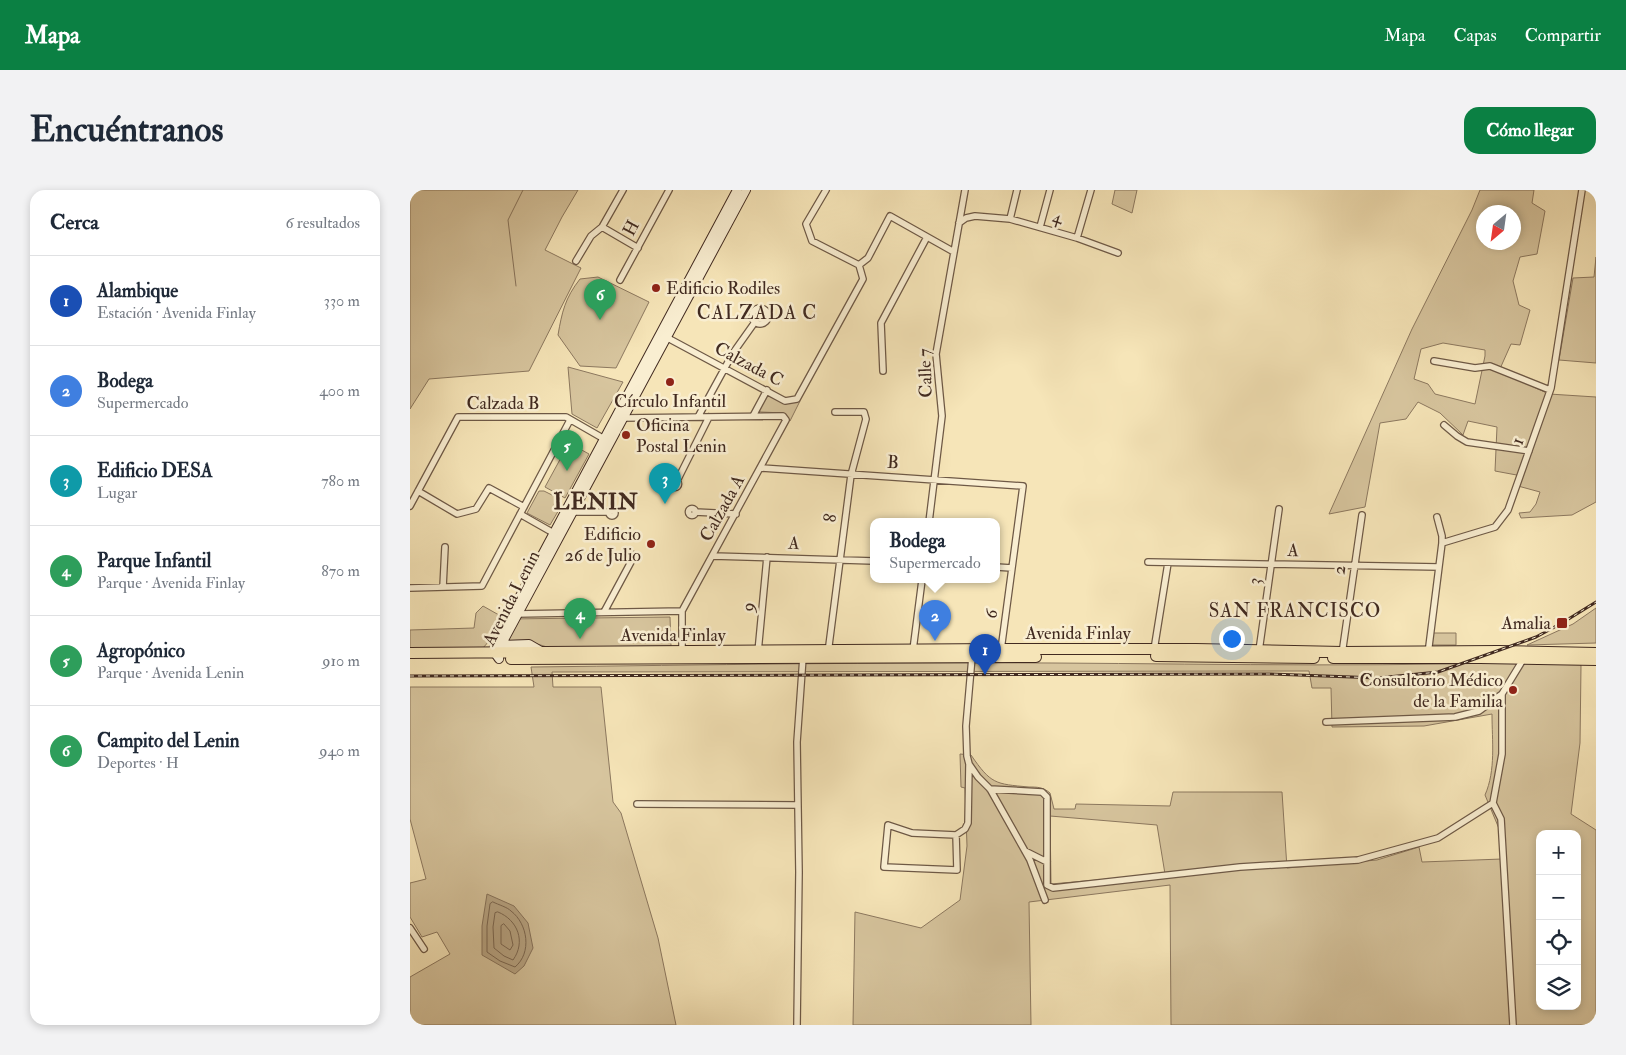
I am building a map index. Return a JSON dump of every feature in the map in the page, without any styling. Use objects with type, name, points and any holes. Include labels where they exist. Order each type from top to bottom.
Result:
[{"type":"highway","name":"Avenida Finlay","points":[[410,654],[498,651],[682,655]]},
{"type":"highway","name":"Avenida Finlay","points":[[410,660],[498,651],[682,655],[913,653],[1428,654],[1596,660]]},
{"type":"highway","name":"Avenida Finlay","points":[[1526,656],[1596,653]]},
{"type":"street","points":[[576,261],[591,236],[602,227],[622,190]]},
{"type":"street","name":"H","points":[[620,280],[669,190]]},
{"type":"street","name":"Avenida Lenin","points":[[498,651],[515,614],[607,441],[624,418],[663,336],[738,190]]},
{"type":"street","name":"Avenida Lenin","points":[[557,535],[573,512],[607,441],[615,418],[746,190]]},
{"type":"street","points":[[826,190],[806,224],[812,241],[858,265],[868,258],[890,216],[954,252]]},
{"type":"street","name":"Calle 7","points":[[929,518],[942,416],[936,354],[965,190]]},
{"type":"street","points":[[1010,219],[1017,190]]},
{"type":"street","points":[[1040,227],[1050,190]]},
{"type":"street","points":[[1077,238],[1091,190]]},
{"type":"street","name":"1","points":[[1442,543],[1495,527],[1508,510],[1550,390],[1582,190]]},
{"type":"street","name":"4","points":[[960,223],[966,218],[975,216],[1010,219],[1118,252]]},
{"type":"street","points":[[602,227],[638,248]]},
{"type":"street","points":[[883,371],[881,323],[927,237]]},
{"type":"street","name":"Calzada C","points":[[663,336],[786,400],[797,398],[864,280],[858,265]]},
{"type":"street","points":[[698,417],[733,353],[756,322]]},
{"type":"street","points":[[1434,361],[1475,368],[1490,366],[1550,390]]},
{"type":"street","points":[[753,416],[767,390]]},
{"type":"street","name":"8","points":[[828,654],[851,475],[866,419],[864,412],[835,412]]},
{"type":"street","name":"Calzada A","points":[[615,418],[784,416],[786,420],[682,611]]},
{"type":"street","name":"Calzada B","points":[[410,506],[458,417],[566,417],[607,441]]},
{"type":"street","points":[[677,481],[709,417]]},
{"type":"street","points":[[410,588],[482,586],[570,420]]},
{"type":"street","points":[[1444,425],[1467,442],[1529,451]]},
{"type":"street","name":"B","points":[[761,468],[1023,486]]},
{"type":"street","name":"6","points":[[1000,653],[1023,486]]},
{"type":"street","points":[[418,491],[457,514],[476,509],[489,488],[524,507]]},
{"type":"street","name":"3","points":[[1258,654],[1279,509]]},
{"type":"street","points":[[573,512],[609,512]]},
{"type":"street","points":[[696,512],[736,514]]},
{"type":"street","points":[[520,514],[557,535]]},
{"type":"street","name":"2","points":[[1342,655],[1362,515]]},
{"type":"street","points":[[1428,654],[1442,543],[1442,536],[1436,517]]},
{"type":"street","points":[[443,587],[445,548]]},
{"type":"street","name":"A","points":[[713,556],[870,561]]},
{"type":"street","name":"9","points":[[758,655],[767,557]]},
{"type":"street","points":[[604,612],[632,560]]},
{"type":"street","name":"A","points":[[1148,562],[1438,567]]},
{"type":"street","points":[[1154,653],[1168,563]]},
{"type":"street","points":[[1000,567],[1012,568]]},
{"type":"street","points":[[913,653],[922,583]]},
{"type":"street","points":[[515,614],[682,611],[682,655]]},
{"type":"street","points":[[973,653],[966,726],[966,756],[978,777],[990,789],[1030,860],[1045,900]]},
{"type":"street","points":[[797,1025],[798,742],[803,654]]},
{"type":"street","points":[[1326,722],[1455,717],[1479,711],[1502,694],[1526,656]]},
{"type":"street","points":[[1502,694],[1502,754],[1493,802],[1501,818],[1513,1025]]},
{"type":"street","points":[[956,835],[956,870],[884,867],[888,824],[912,833],[956,835],[965,829],[968,823],[969,764]]},
{"type":"street","points":[[990,789],[1042,792],[1046,797],[1047,885],[1053,888],[1240,867],[1358,860],[1438,838],[1493,802]]},
{"type":"street","points":[[637,804],[797,805]]},
{"type":"street","points":[[1025,851],[1047,862]]},
{"type":"street","points":[[410,928],[424,950]]},
{"type":"shaded area","points":[[410,190],[578,190],[545,250],[581,268],[529,371],[429,379],[410,409]]},
{"type":"shaded area","points":[[1115,190],[1137,190],[1132,213],[1112,204]]},
{"type":"shaded area","points":[[1480,190],[1534,190],[1532,203],[1545,211],[1537,254],[1520,257],[1513,281],[1519,305],[1530,310],[1520,345],[1511,344],[1499,371],[1549,394],[1596,397],[1596,502],[1572,515],[1521,518],[1519,513],[1530,512],[1536,504],[1540,492],[1518,486],[1522,476],[1495,471],[1497,427],[1468,421],[1463,435],[1440,413],[1418,402],[1406,419],[1380,423],[1365,507],[1329,514],[1412,329],[1472,210]],"holes":[[[1443,343],[1485,350],[1475,404],[1435,394],[1428,384],[1414,379],[1421,349]]]},
{"type":"shaded area","points":[[1596,257],[1596,363],[1559,360],[1573,278],[1594,277]]},
{"type":"shaded area","points":[[598,277],[649,302],[616,368],[580,366],[558,335],[565,306],[575,286],[580,279]]},
{"type":"shaded area","points":[[568,367],[623,382],[597,428],[572,414]]},
{"type":"shaded area","points":[[767,395],[785,404],[800,401],[790,421],[784,413],[759,411]]},
{"type":"shaded area","points":[[569,443],[589,454],[565,498],[545,487]]},
{"type":"shaded area","points":[[539,491],[544,491],[558,498],[554,505],[560,508],[550,525],[527,513]]},
{"type":"shaded area","points":[[483,606],[506,619],[670,617],[671,646],[547,647],[531,642],[489,641],[483,648],[410,648],[410,630],[474,628],[476,613]]},
{"type":"shaded area","points":[[1596,608],[1596,643],[1527,645],[1573,624]]},
{"type":"shaded area","points":[[1433,633],[1456,633],[1456,645],[1431,645]]},
{"type":"shaded area","points":[[1580,660],[1580,743],[1571,814],[1596,830],[1596,1025],[1171,1025],[1170,885],[1029,902],[1031,1025],[853,1025],[855,912],[921,928],[960,900],[967,846],[965,788],[961,787],[960,754],[971,755],[984,772],[995,781],[1008,785],[1037,787],[1045,790],[1050,793],[1054,809],[1075,809],[1076,804],[1170,806],[1173,792],[1282,792],[1287,868],[1377,860],[1419,847],[1422,862],[1502,859],[1500,831],[1485,795],[1492,766],[1492,714],[1424,726],[1332,727],[1331,688],[1312,688],[1309,671],[552,672],[553,687],[601,687],[613,802],[621,813],[658,938],[676,1025],[410,1025],[410,977],[450,954],[437,932],[422,937],[410,917],[410,883],[426,879],[410,819],[410,687],[534,687],[531,667],[922,663],[1448,664]],"holes":[[[1050,816],[1157,825],[1165,874],[1051,884]]]},
{"type":"water","points":[[487,894],[514,906],[528,923],[533,948],[524,966],[515,974],[482,955],[482,926]]},
{"type":"waterway","points":[[516,286],[508,220],[523,190]]},
{"type":"railway","points":[[410,676],[1271,674],[1378,678],[1438,672],[1536,637],[1596,602]]},
{"type":"place","name":"Edificio Rodiles","points":[[656,288]]},
{"type":"place","name":"Campito del Lenin","points":[[600,320]]},
{"type":"place","name":"Círculo Infantil","points":[[670,382]]},
{"type":"place","name":"Oficina Postal Lenin","points":[[626,435]]},
{"type":"place","name":"Agropónico","points":[[567,471]]},
{"type":"place","name":"Edificio DESA","points":[[665,504]]},
{"type":"place","name":"Edificio 26 de Julio","points":[[651,544]]},
{"type":"place","name":"Amalia","points":[[1562,623]]},
{"type":"place","name":"Parque Infantil","points":[[580,639]]},
{"type":"place","name":"Bodega","points":[[935,641]]},
{"type":"place","name":"Alambique","points":[[985,675]]},
{"type":"place","name":"Consultorio Médico de la Familia","points":[[1513,690]]},
{"type":"district","name":"CALZADA C","points":[[757,312]]},
{"type":"district","name":"LENIN","points":[[596,501]]},
{"type":"district","name":"SAN FRANCISCO","points":[[1295,610]]}]
